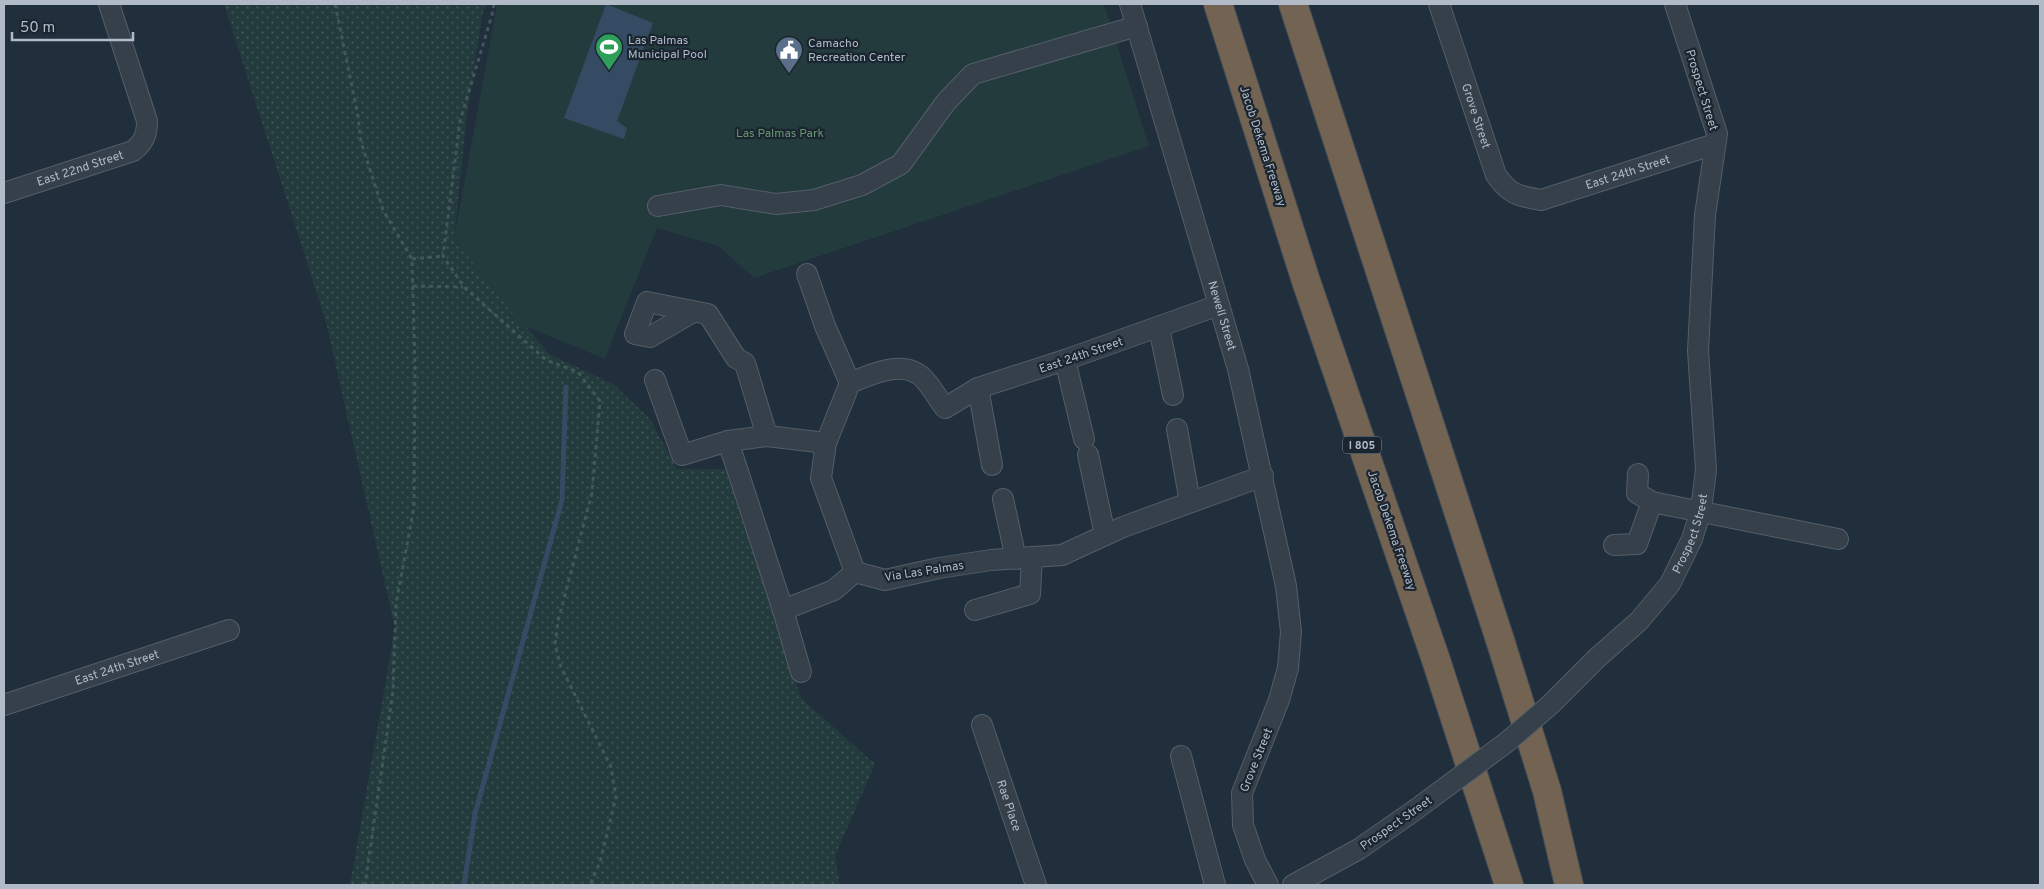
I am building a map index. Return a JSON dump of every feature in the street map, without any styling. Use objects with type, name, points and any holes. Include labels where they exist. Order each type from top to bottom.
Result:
[{"type":"highway","name":"Jacob Dekema Freeway","points":[[1218,4],[1306,281],[1433,651],[1509,885]]},
{"type":"highway","points":[[1293,4],[1547,790],[1585,885]]},
{"type":"highway","points":[[1547,790],[1569,885]]},
{"type":"street","name":"East 22nd Street","points":[[4,193],[133,151],[143,143],[147,132],[146,121],[109,4]]},
{"type":"street","name":"Newell Street","points":[[1130,4],[1238,369],[1286,586],[1291,632]]},
{"type":"street","name":"Grove Street","points":[[1438,4],[1496,175],[1505,188],[1517,196],[1541,200]]},
{"type":"street","name":"Prospect Street","points":[[1293,885],[1359,849],[1415,810],[1507,742],[1550,705],[1597,658],[1639,621],[1670,584],[1692,539],[1700,512],[1706,470],[1698,363],[1700,287],[1705,216],[1717,134],[1675,4]]},
{"type":"street","points":[[658,206],[721,195],[776,204],[814,200],[862,185],[901,164],[946,102],[973,74],[1137,26]]},
{"type":"street","name":"East 24th Street","points":[[1541,200],[1715,144]]},
{"type":"street","points":[[783,610],[834,590],[855,572],[821,478],[826,443],[850,383],[807,274]]},
{"type":"street","name":"East 24th Street","points":[[850,383],[880,371],[907,370],[919,374],[945,408],[978,388],[1159,328],[1219,305]]},
{"type":"street","points":[[693,312],[708,314],[736,358],[745,363],[767,436]]},
{"type":"street","points":[[1159,328],[1173,395]]},
{"type":"street","points":[[1065,360],[1106,535]]},
{"type":"street","points":[[655,380],[682,456],[728,441],[767,436],[826,443]]},
{"type":"street","points":[[978,388],[992,465]]},
{"type":"street","points":[[1177,429],[1190,502]]},
{"type":"street","points":[[728,441],[783,610],[801,672]]},
{"type":"street","points":[[1638,474],[1638,493],[1652,502],[1838,540]]},
{"type":"street","name":"Via Las Palmas","points":[[855,572],[885,580],[939,568],[1062,555],[1106,535],[1263,476]]},
{"type":"street","points":[[975,610],[1030,594],[1024,558],[1003,499]]},
{"type":"street","points":[[1614,545],[1637,544],[1652,502]]},
{"type":"street","name":"East 24th Street","points":[[4,705],[229,630]]},
{"type":"street","name":"Grove Street","points":[[1268,885],[1255,860],[1243,825],[1242,793],[1279,700],[1288,668],[1291,632]]},
{"type":"street","name":"Rae Place","points":[[982,725],[1036,885]]},
{"type":"street","points":[[1181,756],[1215,885]]},
{"type":"path","points":[[335,4],[358,116],[361,142],[384,210],[412,259],[413,286],[415,364],[414,507],[396,604],[393,691],[365,885]]},
{"type":"path","points":[[494,4],[460,121],[443,256],[464,287],[546,360],[578,372],[600,401],[592,493],[558,620],[555,645],[560,667],[611,767],[616,797],[600,862],[590,885]]},
{"type":"path","points":[[412,259],[443,256]]},
{"type":"path","points":[[413,286],[464,287]]},
{"type":"green space","points":[[224,4],[488,4],[483,11],[467,114],[454,239],[549,354],[613,384],[650,419],[677,469],[725,469],[801,698],[875,764],[835,856],[840,885],[350,885],[395,628],[326,322]]},
{"type":"green space","name":"Las Palmas Park","points":[[497,4],[1104,4],[1149,146],[754,278],[718,246],[657,228],[605,359],[522,325],[454,239]]},
{"type":"water","name":"Las Palmas Municipal Pool","points":[[606,4],[653,23],[617,121],[627,128],[624,139],[564,118]]},
{"type":"waterway","points":[[464,885],[475,814],[562,500],[566,387]]},
{"type":"place","name":"Las Palmas Municipal Pool","points":[[609,71]]},
{"type":"place","name":"Camacho Recreation Center","points":[[789,74]]}]
